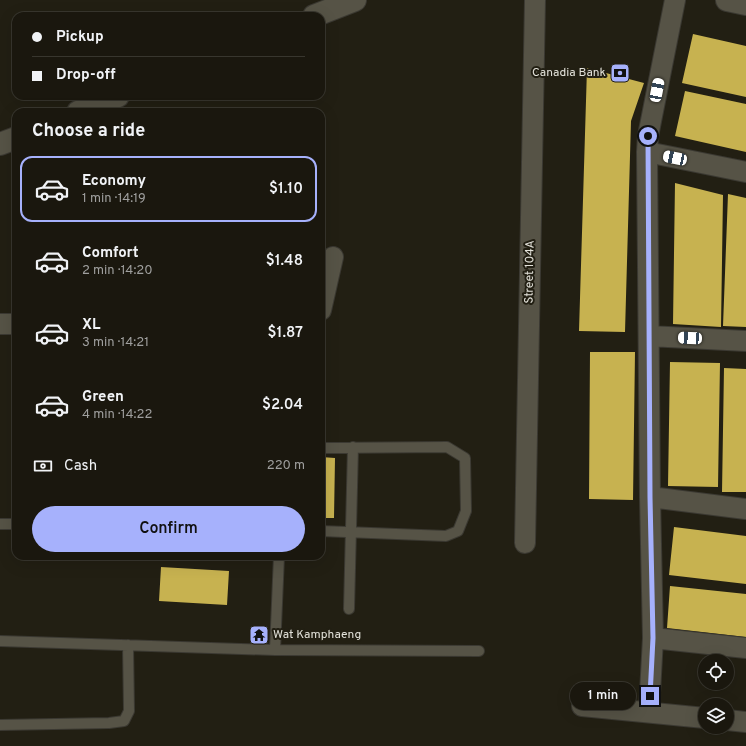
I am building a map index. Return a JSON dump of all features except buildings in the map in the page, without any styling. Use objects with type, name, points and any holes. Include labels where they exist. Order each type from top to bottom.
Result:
[{"type":"street","points":[[319,10],[355,0]]},
{"type":"street","name":"Street 104A","points":[[525,543],[534,0]]},
{"type":"street","points":[[649,711],[653,638],[648,336],[647,152],[648,136],[675,0]]},
{"type":"street","points":[[727,0],[746,4]]},
{"type":"street","points":[[88,108],[108,100]]},
{"type":"street","points":[[0,144],[12,140]]},
{"type":"street","points":[[647,152],[746,172]]},
{"type":"street","points":[[325,292],[333,257]]},
{"type":"street","points":[[0,324],[12,324]]},
{"type":"street","points":[[648,336],[746,340]]},
{"type":"street","points":[[650,497],[746,509]]},
{"type":"street","points":[[653,638],[746,648]]},
{"type":"street","points":[[582,706],[649,711],[698,717]]},
{"type":"street","points":[[734,721],[746,722]]},
{"type":"lane","points":[[325,448],[447,446],[465,458],[466,512],[458,531],[446,536],[325,531]]},
{"type":"lane","points":[[349,609],[353,447]]},
{"type":"lane","points":[[0,524],[12,524]]},
{"type":"lane","points":[[275,650],[279,560]]},
{"type":"lane","points":[[0,641],[275,650],[479,651]]},
{"type":"lane","points":[[0,725],[109,723],[124,721],[129,711],[128,645]]},
{"type":"place","name":"Canadia Bank","points":[[620,73]]},
{"type":"place","name":"Wat Kamphaeng","points":[[259,635]]},
{"type":"route","points":[[648,136],[650,497],[653,638],[650,696]]}]
